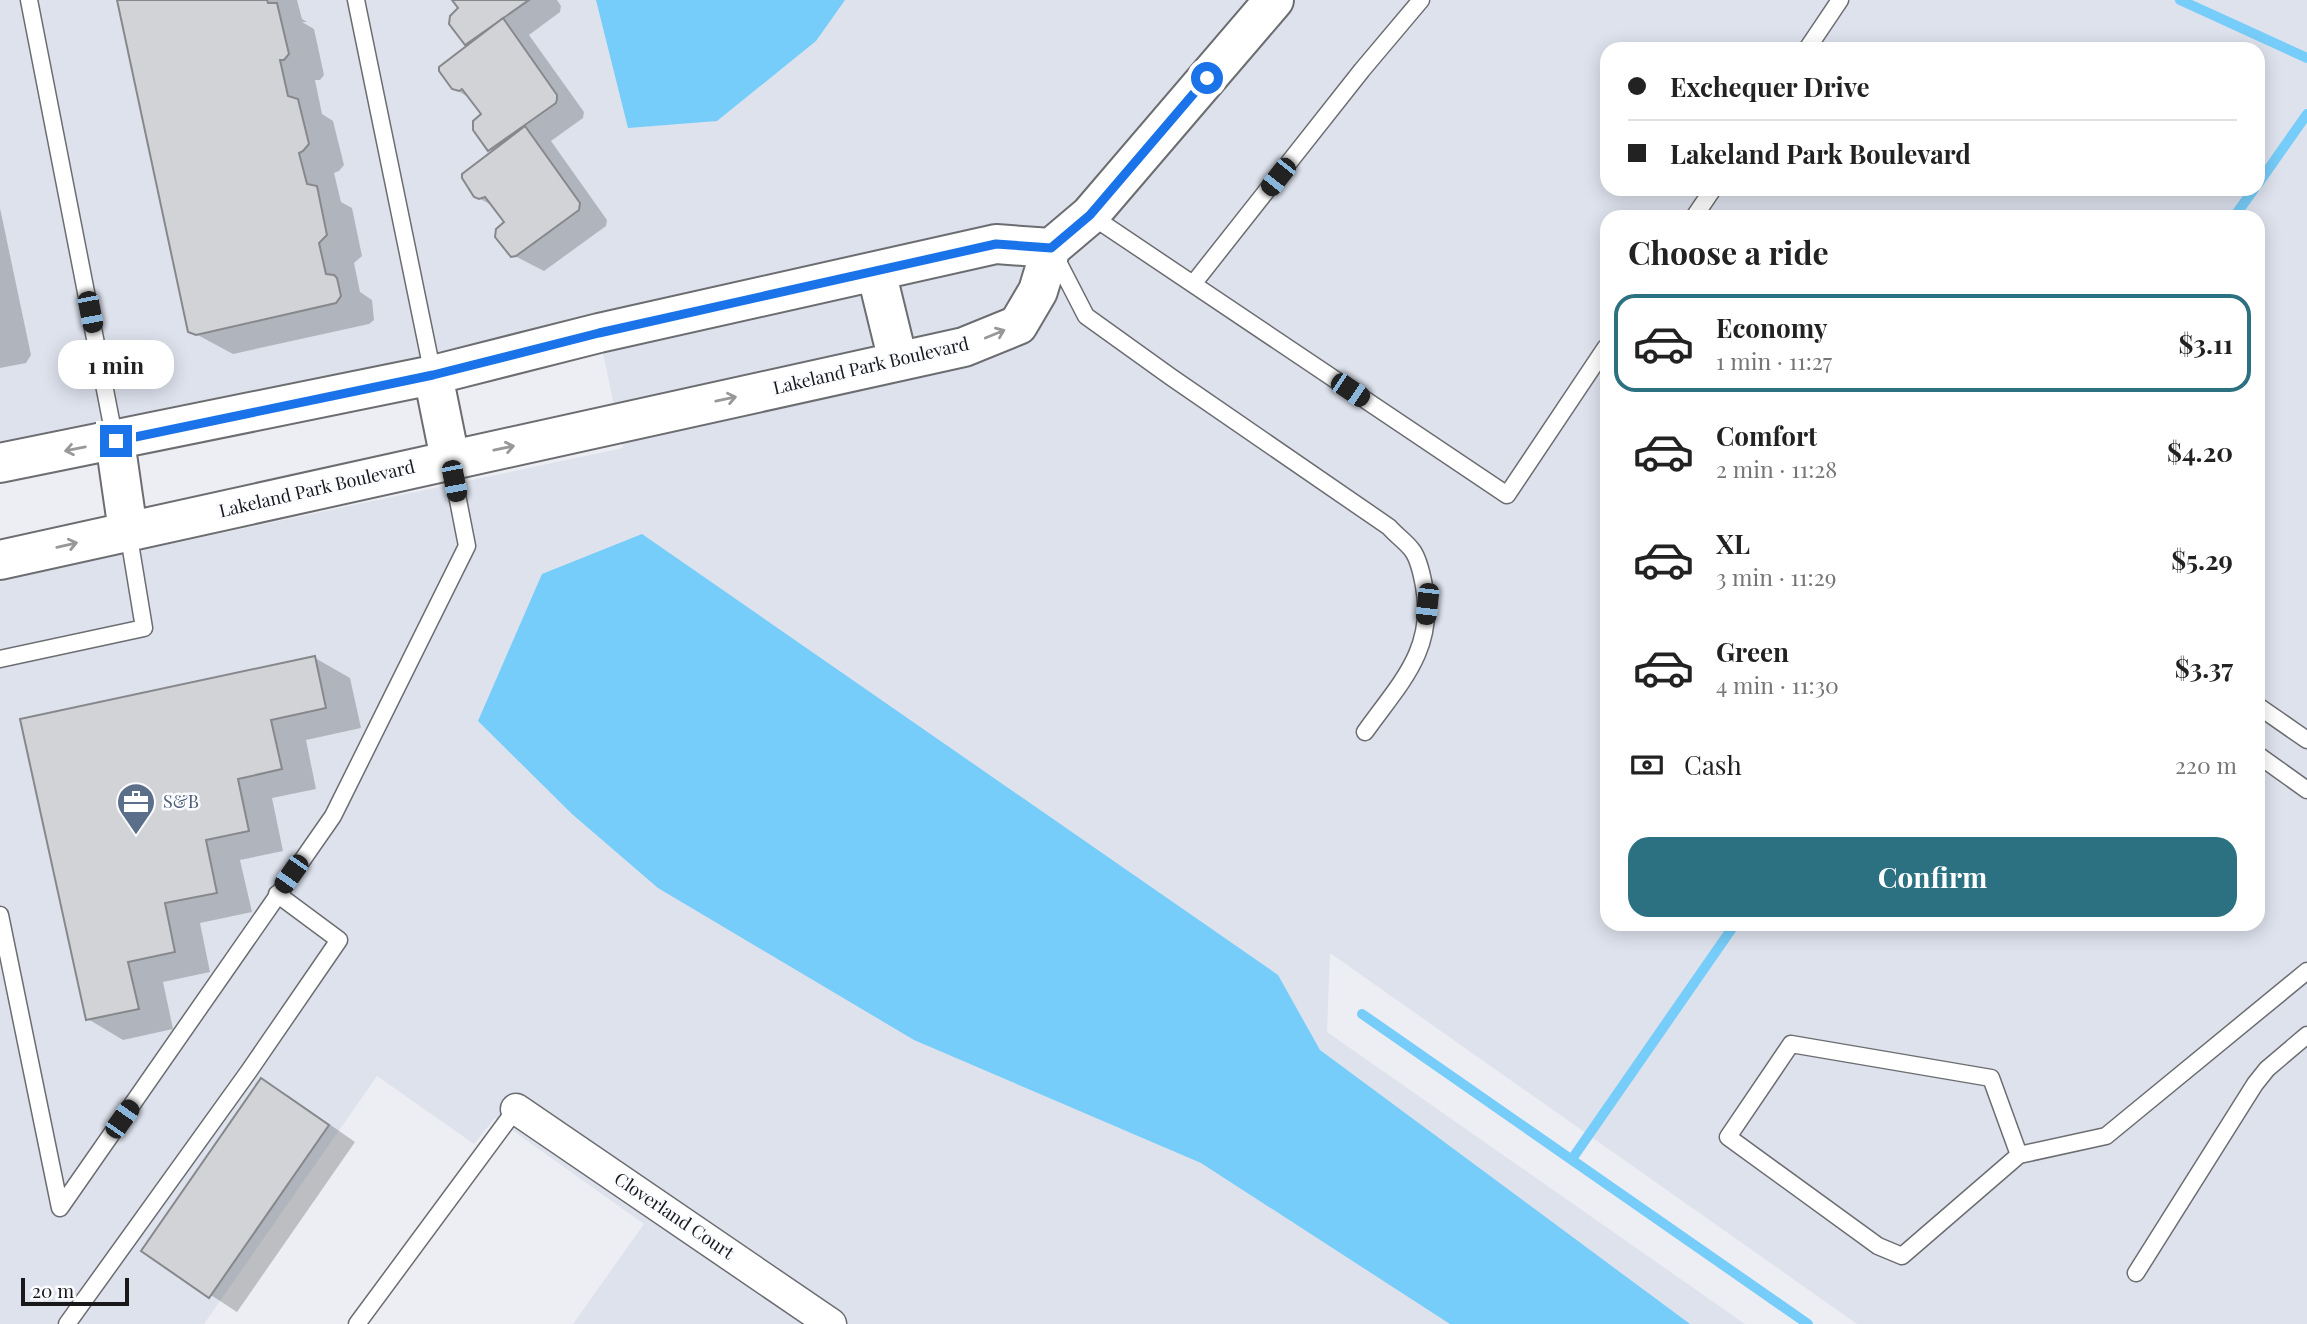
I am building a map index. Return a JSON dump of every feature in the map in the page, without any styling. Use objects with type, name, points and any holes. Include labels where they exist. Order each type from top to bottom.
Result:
[{"type":"street","points":[[0,463],[433,375],[599,333],[996,244],[1051,248],[1090,215],[1274,0]]},
{"type":"street","name":"Lakeland Park Boulevard","points":[[0,559],[964,347],[1018,325],[1038,291],[1051,248]]},
{"type":"street","points":[[876,271],[898,361]]},
{"type":"street","points":[[433,375],[450,459]]},
{"type":"street","points":[[116,441],[128,531]]},
{"type":"street","name":"Cloverland Court","points":[[516,1109],[831,1324]]},
{"type":"lane","points":[[29,0],[116,441]]},
{"type":"lane","points":[[356,0],[433,375]]},
{"type":"lane","points":[[1193,284],[1421,0]]},
{"type":"lane","points":[[1812,42],[1840,0]]},
{"type":"lane","points":[[1090,215],[1507,495],[1600,356]]},
{"type":"lane","points":[[1051,248],[1086,316],[1389,527],[1414,552],[1423,577],[1427,604],[1424,641],[1412,665],[1365,732]]},
{"type":"lane","points":[[0,915],[60,1208],[333,816],[467,546],[450,459]]},
{"type":"lane","points":[[0,659],[144,628],[128,531]]},
{"type":"lane","points":[[2265,711],[2307,740]]},
{"type":"lane","points":[[2265,760],[2307,790]]},
{"type":"lane","points":[[66,1324],[249,1071],[339,940],[277,894]]},
{"type":"lane","points":[[2019,1155],[1991,1078],[1791,1044],[1728,1137],[1878,1246],[1902,1256],[2019,1155],[2106,1136],[2307,971]]},
{"type":"lane","points":[[2136,1272],[2255,1084],[2267,1069],[2307,1035]]},
{"type":"lane","points":[[357,1324],[516,1109]]},
{"type":"shaded area","points":[[0,0],[2307,0],[2307,1324],[1857,1324],[1330,953],[1327,1032],[1745,1324],[573,1324],[644,1224],[495,1118],[474,1144],[377,1076],[204,1324],[0,1324],[0,580],[623,448],[599,334],[0,463]]},
{"type":"water","points":[[596,0],[845,0],[816,41],[717,121],[628,128]]},
{"type":"water","points":[[642,534],[1278,975],[1320,1050],[1690,1324],[1450,1324],[1201,1163],[914,1040],[658,888],[572,814],[478,721],[542,574]]},
{"type":"building","points":[[117,0],[267,0],[268,3],[277,3],[289,54],[284,60],[280,60],[288,96],[298,99],[309,144],[299,153],[307,184],[317,186],[327,235],[319,243],[326,274],[337,278],[341,296],[336,303],[196,335],[188,332]]},
{"type":"building","points":[[452,0],[529,0],[465,45],[449,24],[450,16],[458,8]]},
{"type":"building","points":[[503,18],[557,95],[557,99],[556,103],[488,151],[473,130],[473,121],[481,114],[462,89],[452,89],[439,67]]},
{"type":"building","points":[[525,126],[580,203],[579,210],[511,257],[495,237],[496,229],[504,222],[485,197],[474,197],[462,174]]},
{"type":"building","name":"S&B","points":[[315,656],[326,708],[271,720],[282,769],[238,779],[249,831],[206,840],[217,893],[165,903],[175,952],[128,962],[139,1009],[86,1020],[20,719]]},
{"type":"building","points":[[261,1078],[329,1125],[209,1298],[141,1251]]},
{"type":"waterway","points":[[2180,0],[2307,58]]},
{"type":"waterway","points":[[2265,174],[2307,114]]},
{"type":"waterway","points":[[2239,210],[2249,196]]},
{"type":"waterway","points":[[1572,1159],[1730,931]]},
{"type":"waterway","points":[[1362,1014],[1808,1324]]},
{"type":"place","name":"S&B","points":[[136,836]]},
{"type":"route","points":[[116,441],[433,375],[599,333],[996,244],[1051,248],[1090,215],[1207,78]]}]
